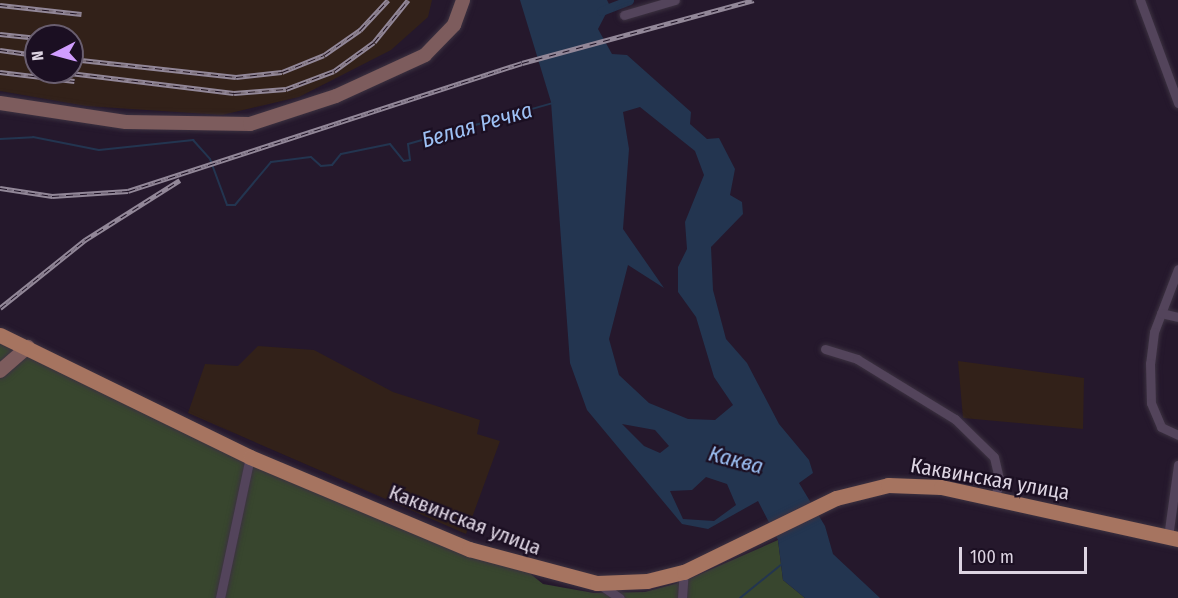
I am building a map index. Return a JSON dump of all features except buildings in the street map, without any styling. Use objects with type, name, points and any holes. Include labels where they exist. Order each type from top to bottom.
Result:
[{"type":"main road","points":[[0,103],[126,122],[250,124],[336,96],[425,56],[454,25],[463,0]]},
{"type":"main road","name":"Каквинская улица","points":[[0,335],[249,457],[469,549],[597,583],[647,581],[684,572],[744,545],[837,498],[908,483],[994,498],[1173,538]]},
{"type":"main road","points":[[0,371],[28,347]]},
{"type":"street","points":[[624,15],[675,0]]},
{"type":"street","points":[[1140,0],[1178,103]]},
{"type":"street","points":[[1178,268],[1161,314],[1150,363],[1151,403],[1161,427],[1178,435]]},
{"type":"street","points":[[1161,314],[1178,317]]},
{"type":"street","points":[[825,349],[857,359],[955,420],[994,457],[1000,482],[994,498]]},
{"type":"street","points":[[220,598],[249,457]]},
{"type":"street","points":[[1173,538],[1178,465]]},
{"type":"street","points":[[682,598],[684,572]]},
{"type":"street","points":[[597,583],[620,598]]},
{"type":"shaded area","points":[[0,0],[432,0],[428,17],[391,50],[299,97],[222,115],[86,106],[0,91]]},
{"type":"shaded area","points":[[258,346],[314,350],[393,392],[480,420],[477,434],[500,441],[466,534],[188,413],[205,364],[238,366]]},
{"type":"shaded area","points":[[958,361],[1084,378],[1083,429],[963,418]]},
{"type":"green space","points":[[0,335],[103,388],[522,567],[543,584],[594,593],[645,592],[682,582],[778,540],[783,580],[805,598],[0,598]]},
{"type":"water","name":"Каква","points":[[520,0],[607,0],[610,6],[598,29],[612,54],[627,55],[691,112],[690,124],[707,139],[719,138],[735,169],[730,195],[742,202],[743,214],[711,247],[713,290],[726,339],[747,363],[779,424],[809,460],[813,473],[799,483],[825,526],[833,554],[880,598],[805,598],[783,580],[778,540],[758,501],[708,529],[682,524],[587,410],[570,363],[551,102]],"holes":[[[640,107],[695,151],[704,175],[685,222],[687,249],[678,267],[678,292],[696,317],[714,377],[733,405],[715,420],[688,419],[649,403],[619,375],[609,339],[628,265],[664,288],[623,229],[629,149],[623,112]],[[622,424],[655,430],[669,446],[660,453],[644,446]],[[706,477],[727,484],[736,505],[714,521],[683,519],[670,491],[692,490]]]},
{"type":"waterway","points":[[601,11],[629,0]]},
{"type":"waterway","name":"Белая Речка","points":[[0,139],[33,137],[99,150],[193,140],[210,159],[227,205],[235,205],[271,162],[311,157],[321,166],[332,165],[341,154],[390,144],[404,161],[410,160],[408,144],[553,103]]},
{"type":"waterway","points":[[740,598],[782,564]]},
{"type":"railway","points":[[84,60],[236,77],[282,72],[324,55],[360,30],[388,0]]},
{"type":"railway","points":[[84,75],[234,93],[286,89],[334,71],[374,42],[408,0]]},
{"type":"railway","points":[[0,188],[52,196],[128,191],[522,63],[754,0]]},
{"type":"railway","points":[[0,5],[82,14]]},
{"type":"railway","points":[[0,34],[24,37]]},
{"type":"railway","points":[[0,50],[24,53]]},
{"type":"railway","points":[[0,72],[24,75]]},
{"type":"railway","points":[[0,308],[85,240],[180,180]]}]
